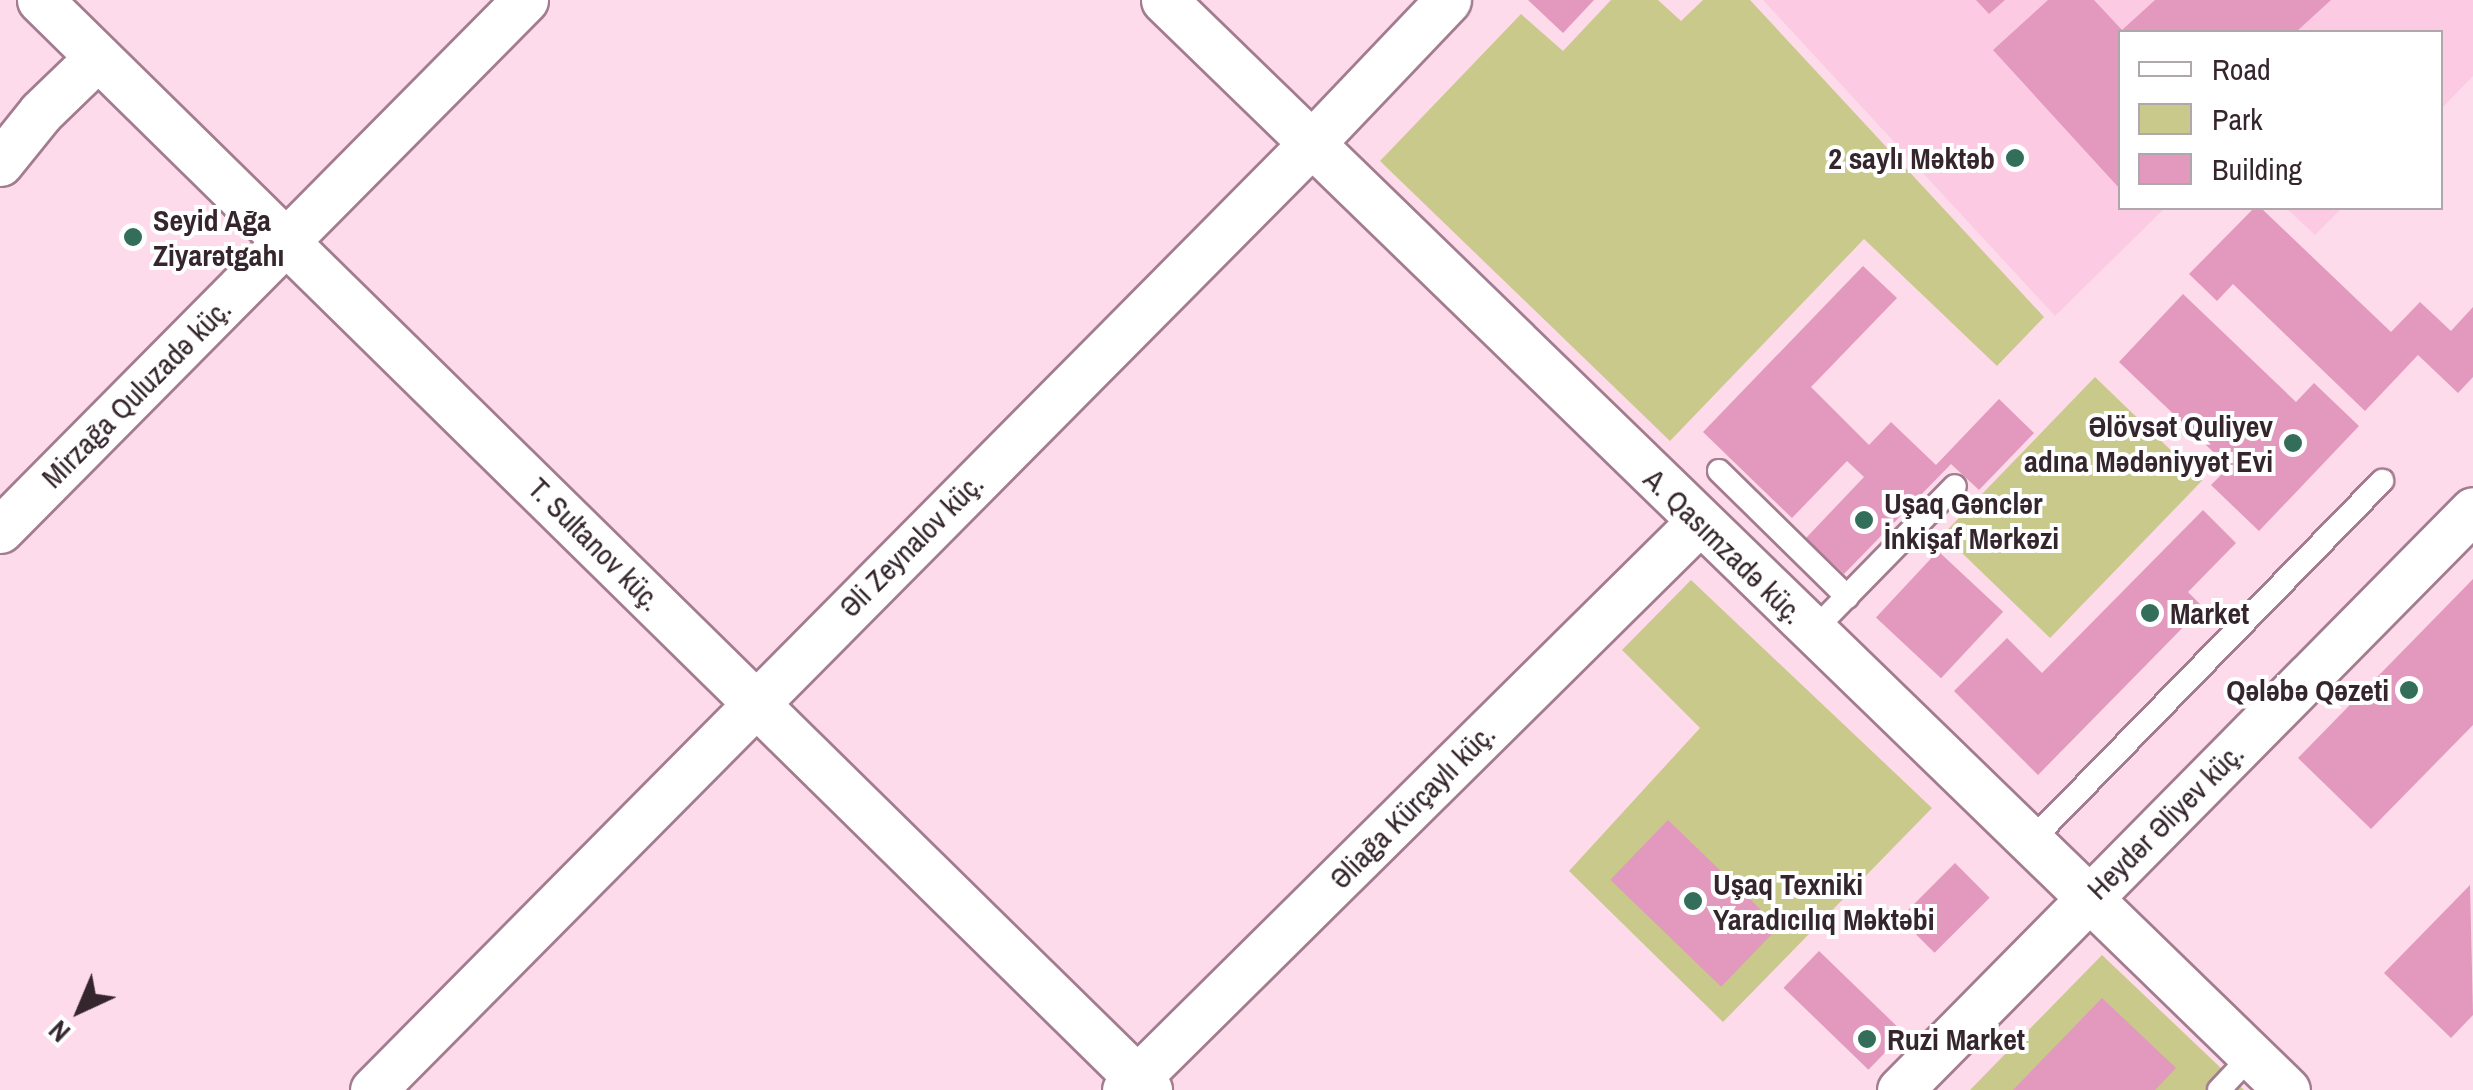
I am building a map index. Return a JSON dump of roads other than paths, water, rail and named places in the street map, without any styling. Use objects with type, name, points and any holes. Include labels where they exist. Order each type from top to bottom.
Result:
[{"type":"street","name":"T. Sultanov küç.","points":[[40,0],[755,701],[1137,1086]]},
{"type":"street","name":"Mirzağa Quluzadə küç.","points":[[0,530],[525,0]]},
{"type":"street","name":"A. Qasımzadə küç.","points":[[1164,0],[2286,1090]]},
{"type":"street","name":"Əli Zeynalov küç.","points":[[373,1090],[1310,145],[1448,0]]},
{"type":"street","points":[[0,163],[41,112],[98,57]]},
{"type":"street","name":"Heydər Əliyev küç.","points":[[1900,1090],[2473,510]]},
{"type":"street","name":"Əliağa Kürçaylı küç.","points":[[1137,1086],[1699,522]]},
{"type":"lane","points":[[1719,471],[1846,597]]},
{"type":"lane","points":[[2030,843],[2382,481]]},
{"type":"lane","points":[[1812,632],[1955,486]]},
{"type":"lane","points":[[2219,1090],[2250,1056]]},
{"type":"place","name":"2 saylı Məktəb","points":[[2015,158]]},
{"type":"place","name":"Seyid Ağa Ziyarətgahı","points":[[133,237]]},
{"type":"place","name":"Əlövsət Quliyev adına Mədəniyyət Evi","points":[[2293,443]]},
{"type":"place","name":"Uşaq Gənclər İnkişaf Mərkəzi","points":[[1864,520]]},
{"type":"place","name":"Market","points":[[2150,613]]},
{"type":"place","name":"Qələbə Qəzeti","points":[[2409,690]]},
{"type":"place","name":"Uşaq Texniki Yaradıcılıq Məktəbi","points":[[1693,901]]},
{"type":"place","name":"Ruzi Market","points":[[1867,1039]]}]
